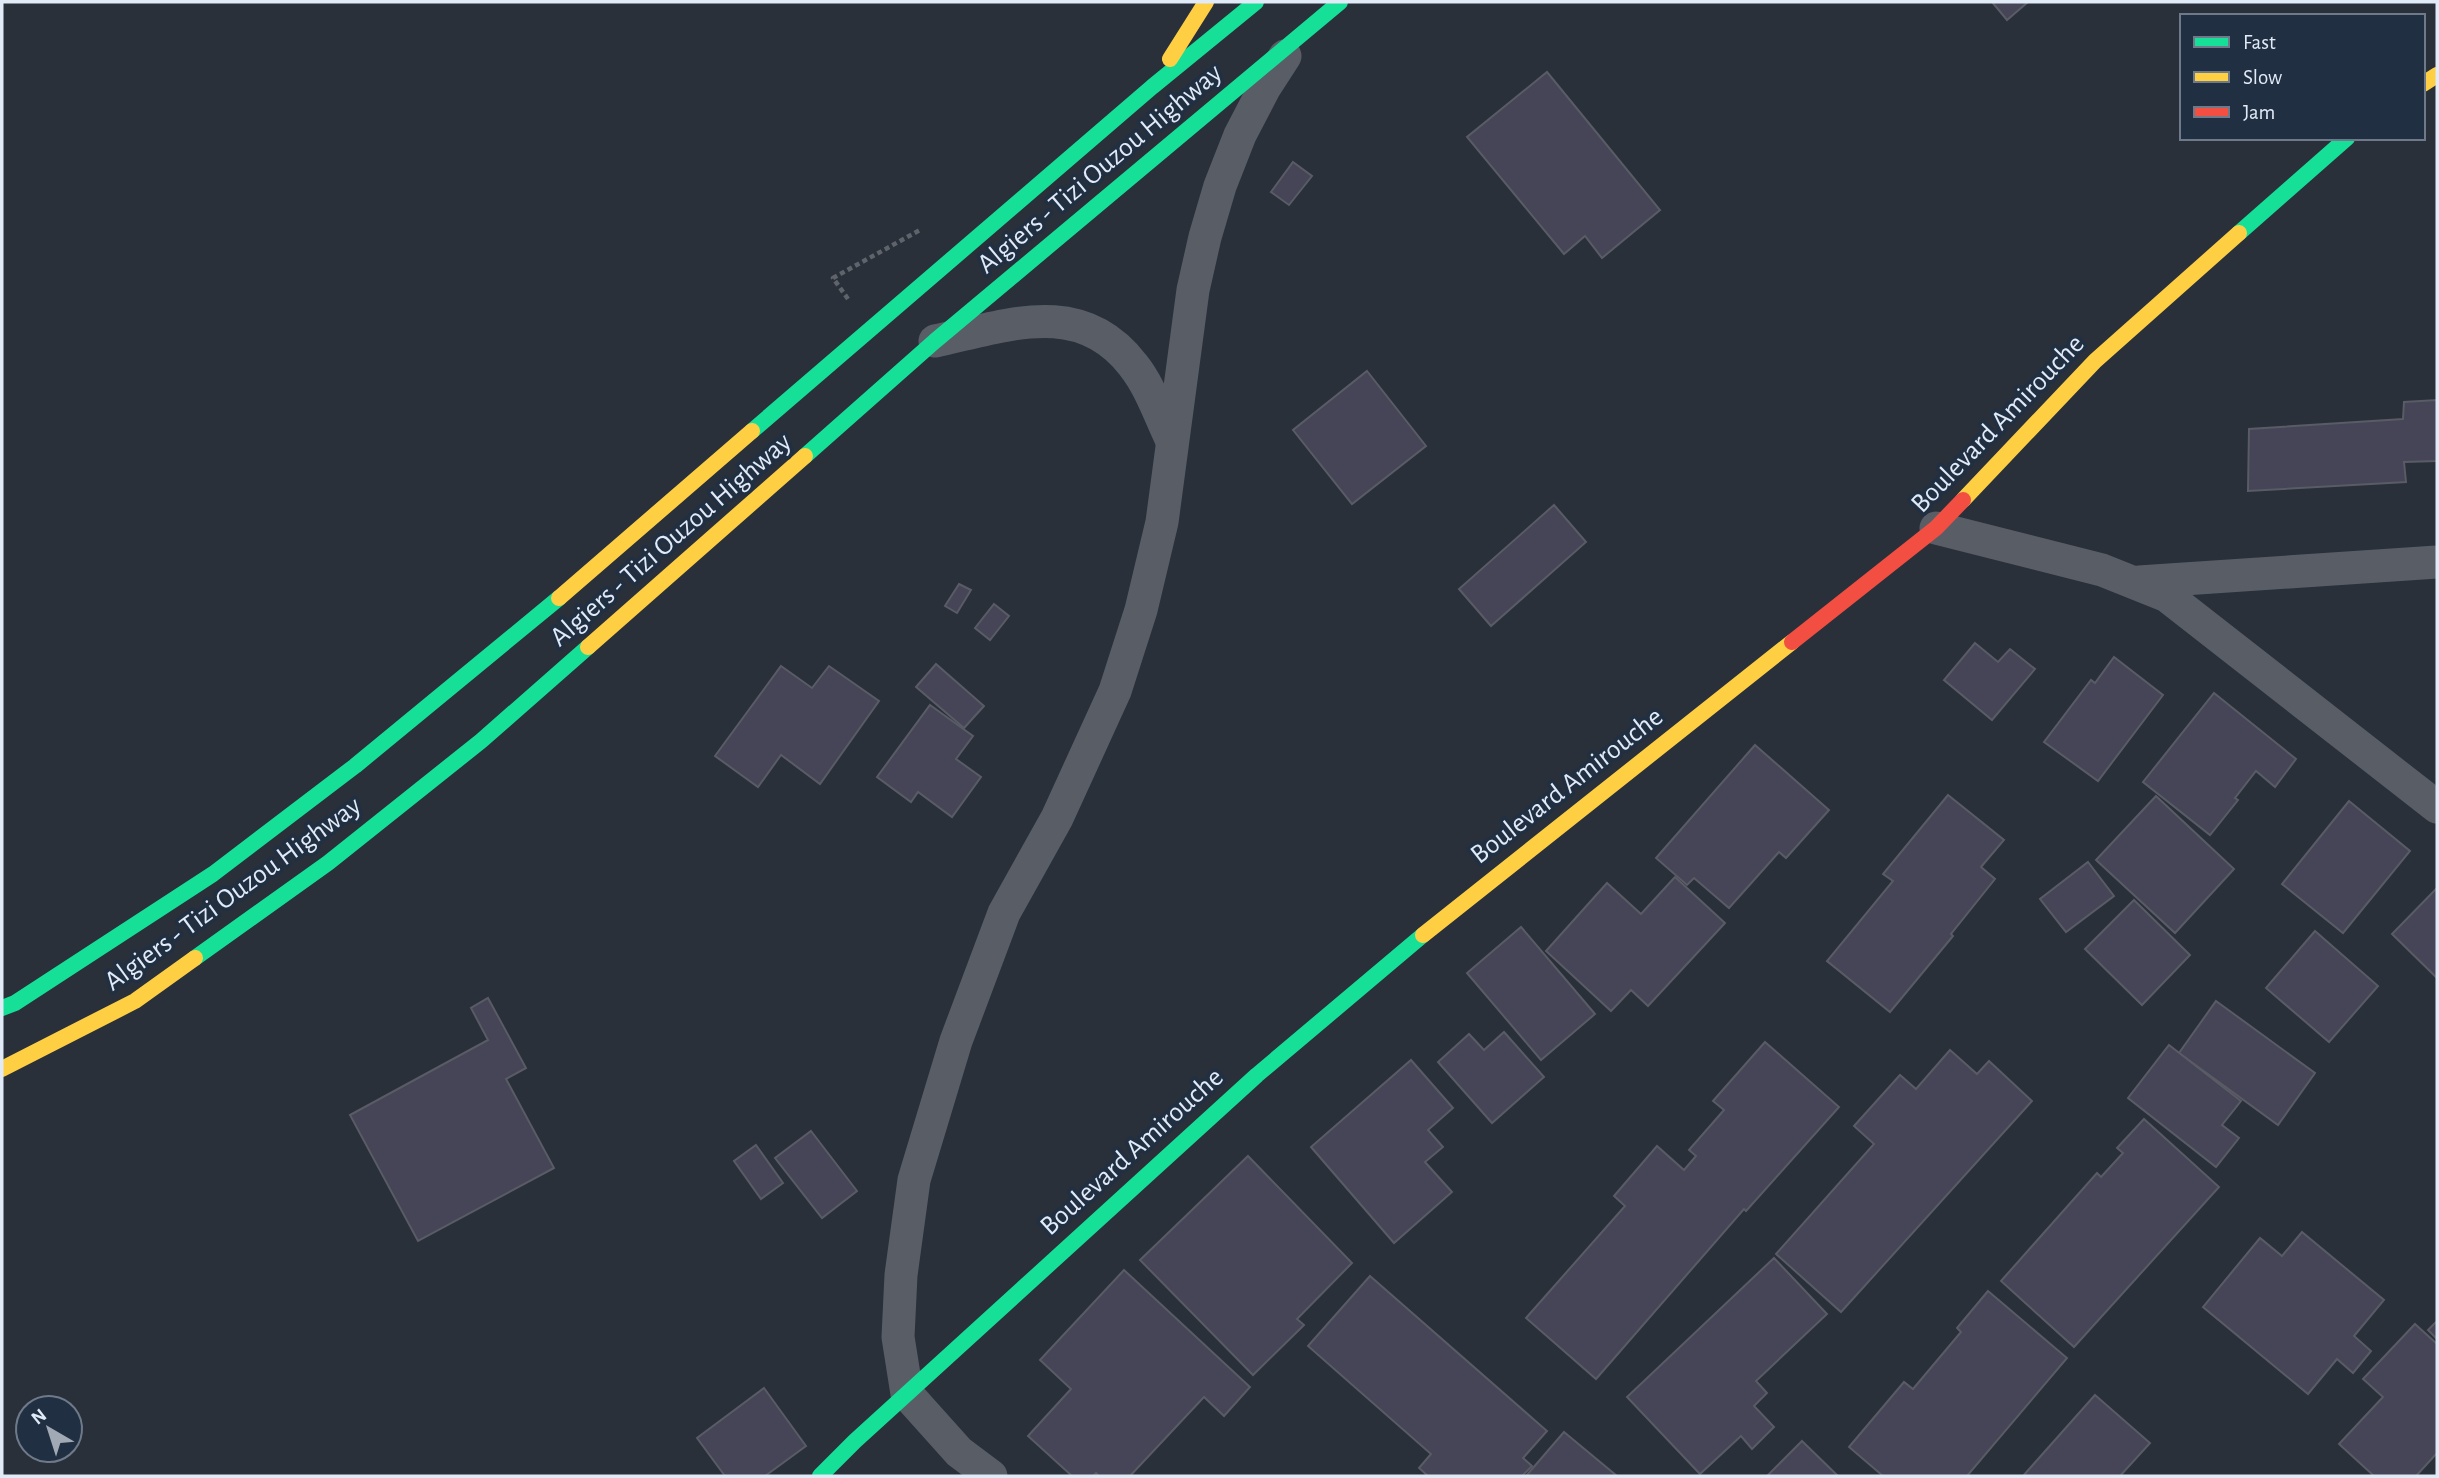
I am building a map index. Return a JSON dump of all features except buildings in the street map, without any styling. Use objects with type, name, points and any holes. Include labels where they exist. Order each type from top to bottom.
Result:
[{"type":"main road","points":[[1152,88],[1206,2]]},
{"type":"main road","name":"Algiers - Tizi Ouzou Highway","points":[[2,1008],[15,1003],[213,874],[355,766],[502,647],[1152,88],[1256,2]]},
{"type":"main road","name":"Algiers - Tizi Ouzou Highway","points":[[2,1069],[135,1002],[328,863],[481,741],[935,341],[1340,2]]},
{"type":"main road","name":"Boulevard Amirouche","points":[[820,1476],[1257,1075],[1430,929],[1936,528],[2095,361],[2345,140]]},
{"type":"street","points":[[991,1476],[958,1452],[907,1394],[898,1337],[901,1275],[914,1180],[956,1041],[1004,913],[1057,818],[1115,691],[1140,610],[1162,522],[1193,289],[1205,237],[1220,186],[1240,135],[1293,41]]},
{"type":"street","points":[[935,341],[1040,320],[1067,322],[1093,331],[1116,346],[1134,366],[1172,441]]},
{"type":"street","points":[[1936,528],[2102,570],[2167,596],[2437,807]]},
{"type":"street","points":[[2133,582],[2437,562]]},
{"type":"path","points":[[833,278],[920,230]]},
{"type":"traffic: fast","points":[[752,431],[1152,87],[1256,2]]},
{"type":"traffic: fast","points":[[805,456],[935,341],[1340,2]]},
{"type":"traffic: fast","points":[[2239,233],[2345,140]]},
{"type":"traffic: fast","points":[[2,1008],[15,1003],[213,874],[355,766],[559,598]]},
{"type":"traffic: fast","points":[[195,958],[328,863],[481,741],[588,647]]},
{"type":"traffic: fast","points":[[820,1476],[855,1441],[1257,1075],[1423,935]]},
{"type":"traffic: slow","points":[[1170,59],[1206,2]]},
{"type":"traffic: slow","points":[[2425,83],[2437,75]]},
{"type":"traffic: slow","points":[[1963,500],[2095,361],[2239,233]]},
{"type":"traffic: slow","points":[[559,598],[752,431]]},
{"type":"traffic: slow","points":[[588,647],[805,456]]},
{"type":"traffic: slow","points":[[1423,935],[1792,642]]},
{"type":"traffic: slow","points":[[2,1069],[135,1001],[195,958]]},
{"type":"traffic: jam","points":[[1792,642],[1936,528],[1963,500]]}]
